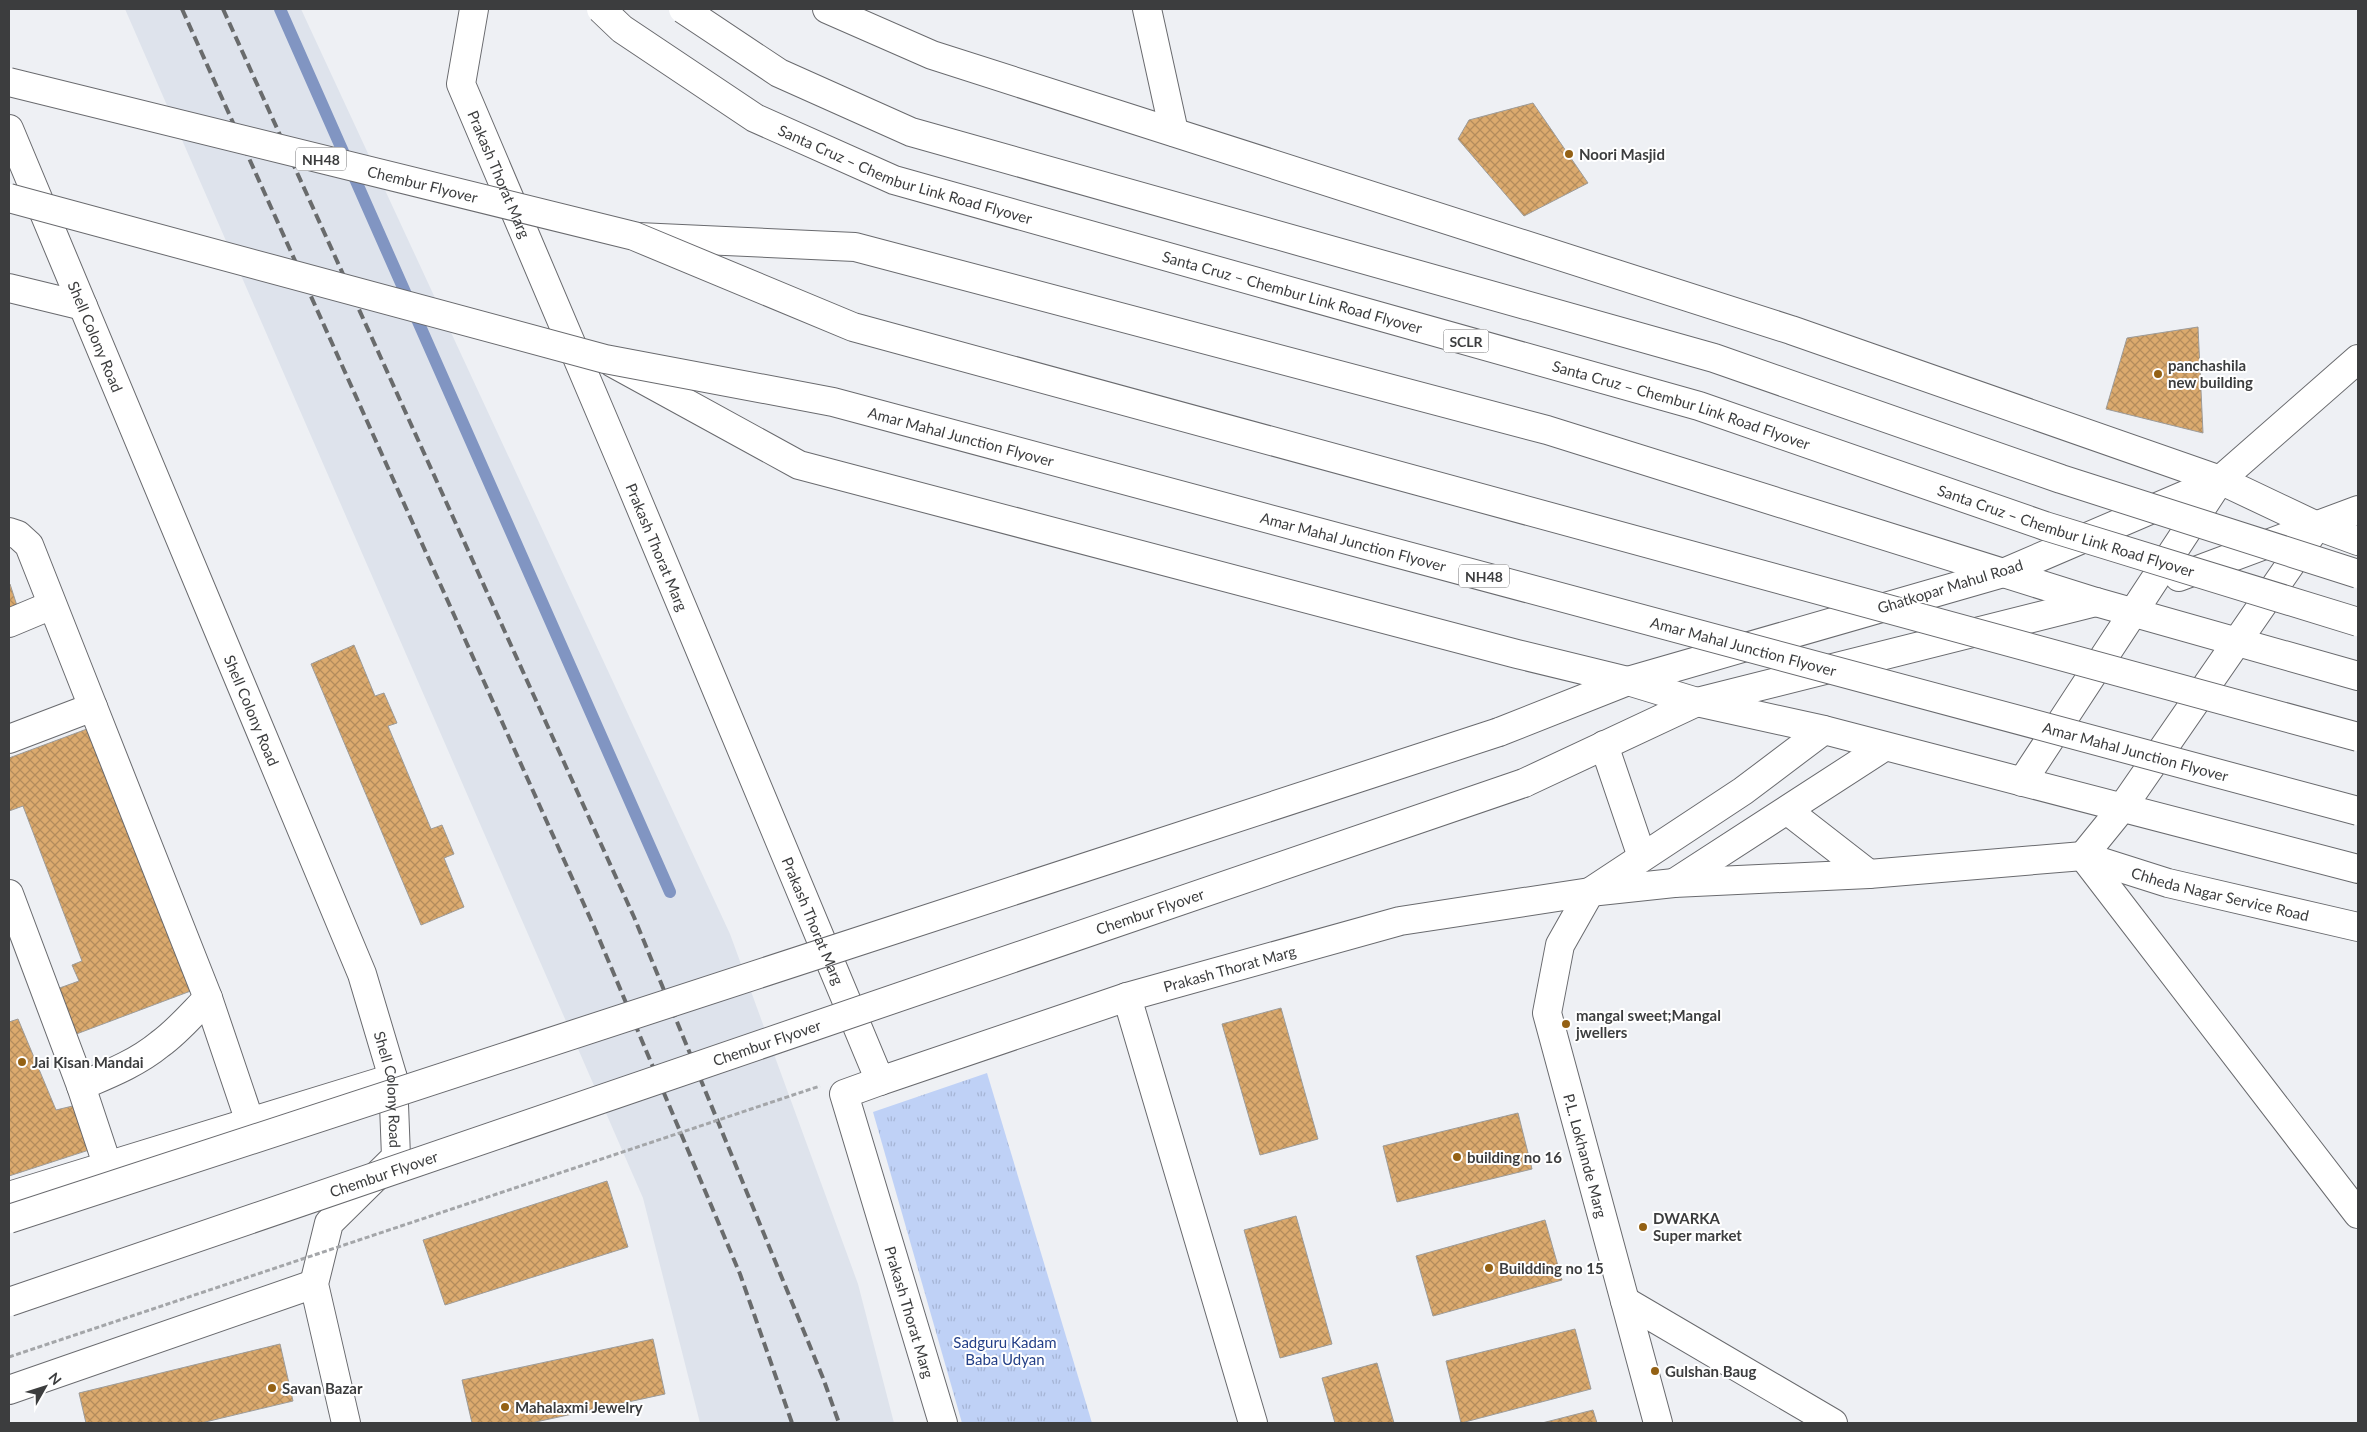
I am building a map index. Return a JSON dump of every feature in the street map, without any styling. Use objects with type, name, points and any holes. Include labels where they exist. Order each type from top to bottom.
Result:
[{"type":"main road","name":"Prakash Thorat Marg","points":[[474,9],[461,84],[631,484],[880,1081]]},
{"type":"main road","name":"Santa Cruz – Chembur Link Road Flyover","points":[[601,9],[622,29],[755,118],[894,180],[1699,406],[2045,526],[2358,622]]},
{"type":"main road","points":[[683,9],[780,73],[911,132],[1714,358],[2061,479],[2358,574]]},
{"type":"main road","points":[[827,9],[932,55],[1791,330],[2220,480],[2317,526],[2358,541]]},
{"type":"main road","points":[[1147,9],[1174,132]]},
{"type":"main road","name":"Chembur Flyover","points":[[9,82],[634,236]]},
{"type":"main road","name":"Shell Colony Road","points":[[9,129],[362,974],[393,1078],[396,1157],[329,1223],[314,1284]]},
{"type":"main road","name":"NH48","points":[[9,198],[605,359]]},
{"type":"main road","points":[[634,236],[855,247],[1547,430],[2096,602],[2358,676]]},
{"type":"main road","name":"NH48","points":[[634,236],[853,327],[2358,737]]},
{"type":"main road","points":[[9,288],[83,306]]},
{"type":"main road","points":[[605,359],[799,465],[1517,654],[1628,681],[1697,702],[1824,730],[2358,869]]},
{"type":"main road","name":"Amar Mahal Junction Flyover","points":[[605,359],[833,402],[2358,811]]},
{"type":"main road","name":"Ghatkopar Mahul Road","points":[[9,1219],[1499,732],[1628,681],[2003,573],[2220,480],[2358,359]]},
{"type":"main road","points":[[2022,782],[2220,480]]},
{"type":"main road","points":[[1642,857],[1604,746],[1697,702],[2150,587],[2358,510]]},
{"type":"main road","points":[[2317,526],[2122,808],[2083,856],[2358,1214]]},
{"type":"main road","points":[[9,532],[18,535],[29,545],[208,998],[250,1122]]},
{"type":"main road","points":[[9,623],[52,605]]},
{"type":"main road","points":[[9,739],[93,707]]},
{"type":"main road","points":[[1590,892],[1743,791],[1824,730]]},
{"type":"main road","name":"Chembur Flyover","points":[[9,1302],[1524,783],[1604,746]]},
{"type":"main road","points":[[1674,883],[1788,811],[1884,747]]},
{"type":"main road","points":[[1788,811],[1869,874]]},
{"type":"main road","name":"Prakash Thorat Marg","points":[[943,1423],[844,1094],[1127,997],[1400,921],[1590,892],[1674,883],[1869,874],[2083,856]]},
{"type":"main road","name":"Chheda Nagar Service Road","points":[[2083,856],[2168,883],[2358,927]]},
{"type":"main road","name":"P.L. Lokhande Marg","points":[[1590,892],[1560,944],[1547,1013],[1658,1423]]},
{"type":"main road","points":[[9,894],[82,1086],[108,1167]]},
{"type":"main road","points":[[1127,997],[1253,1423]]},
{"type":"main road","points":[[82,1086],[143,1056],[162,1043],[208,998]]},
{"type":"main road","points":[[9,1196],[393,1078]]},
{"type":"main road","points":[[9,1390],[314,1284],[346,1423]]},
{"type":"main road","points":[[1625,1301],[1833,1423]]},
{"type":"path","points":[[9,1357],[820,1086]]},
{"type":"shaded area","points":[[125,9],[301,9],[730,934],[858,1284],[894,1423],[700,1423],[643,1198]]},
{"type":"green space","name":"Sadguru Kadam Baba Udyan","points":[[987,1073],[1092,1423],[962,1423],[873,1112]]},
{"type":"building","points":[[1533,103],[1588,183],[1524,216],[1458,139],[1469,120]]},
{"type":"building","name":"panchashila new building","points":[[2198,327],[2203,433],[2106,409],[2127,338]]},
{"type":"building","points":[[9,585],[19,612],[9,615]]},
{"type":"building","points":[[354,645],[375,696],[384,693],[397,723],[388,726],[431,829],[442,825],[454,854],[444,858],[464,907],[421,925],[311,664]]},
{"type":"building","points":[[95,726],[196,989],[71,1036],[54,990],[79,981],[72,965],[82,961],[23,806],[9,811],[9,758]]},
{"type":"building","points":[[1281,1008],[1318,1139],[1260,1155],[1222,1024]]},
{"type":"building","name":"Jai Kisan Mandai","points":[[18,1019],[56,1110],[85,1103],[92,1149],[9,1176],[9,1022]]},
{"type":"building","name":"building no 16","points":[[1518,1113],[1532,1169],[1397,1202],[1383,1146]]},
{"type":"building","points":[[607,1181],[628,1247],[445,1305],[423,1240]]},
{"type":"building","points":[[1296,1216],[1332,1344],[1280,1358],[1244,1230]]},
{"type":"building","name":"Buildding no 15","points":[[1545,1220],[1562,1280],[1433,1316],[1416,1256]]},
{"type":"building","points":[[1575,1329],[1591,1389],[1461,1423],[1446,1361]]},
{"type":"building","points":[[653,1339],[665,1394],[531,1423],[472,1423],[462,1380]]},
{"type":"building","points":[[280,1344],[293,1401],[201,1423],[86,1423],[79,1393]]},
{"type":"building","points":[[1377,1363],[1394,1423],[1335,1423],[1322,1378]]},
{"type":"building","points":[[1593,1410],[1597,1423],[1542,1423]]},
{"type":"waterway","points":[[280,9],[670,892]]},
{"type":"railway","points":[[182,9],[595,929],[740,1274],[792,1423]]},
{"type":"railway","points":[[223,9],[634,917],[823,1378],[839,1423]]},
{"type":"place","name":"Noori Masjid","points":[[1569,154]]},
{"type":"place","name":"panchashila new building","points":[[2158,374]]},
{"type":"place","name":"mangal sweet;Mangal jwellers","points":[[1566,1024]]},
{"type":"place","name":"Jai Kisan Mandai","points":[[22,1062]]},
{"type":"place","name":"building no 16","points":[[1457,1157]]},
{"type":"place","name":"DWARKA Super market","points":[[1643,1227]]},
{"type":"place","name":"Buildding no 15","points":[[1489,1268]]},
{"type":"place","name":"Gulshan Baug","points":[[1655,1371]]},
{"type":"place","name":"Savan Bazar","points":[[272,1388]]},
{"type":"place","name":"Mahalaxmi Jewelry","points":[[505,1407]]}]
